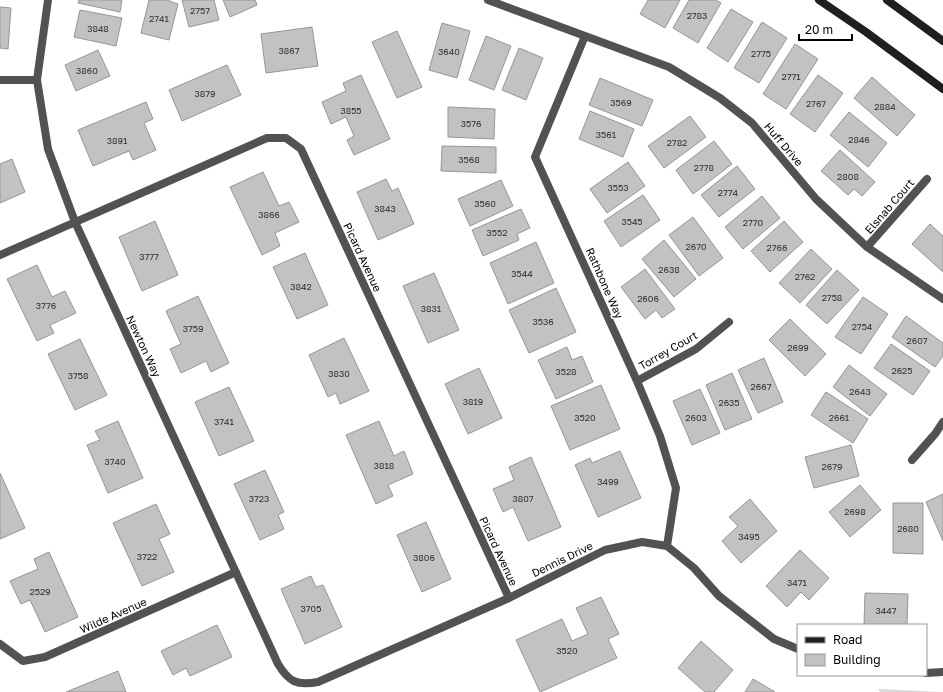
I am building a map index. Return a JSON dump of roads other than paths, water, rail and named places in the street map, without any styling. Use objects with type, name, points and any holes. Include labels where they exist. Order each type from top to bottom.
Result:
[{"type":"main road","points":[[819,0],[866,32],[943,89]]},
{"type":"main road","points":[[887,0],[943,41]]},
{"type":"street","name":"Newton Way","points":[[48,0],[38,80],[48,149],[75,222],[278,664],[284,674],[294,682]]},
{"type":"street","name":"Huff Drive","points":[[488,0],[669,67],[720,98],[752,123],[816,199],[867,247],[943,300]]},
{"type":"street","name":"Rathbone Way","points":[[585,36],[535,157],[637,381],[660,436],[676,488],[667,546]]},
{"type":"street","points":[[0,80],[38,80]]},
{"type":"street","name":"Picard Avenue","points":[[75,222],[267,138],[286,138],[301,149],[509,598]]},
{"type":"street","name":"Elsnab Court","points":[[867,247],[927,180]]},
{"type":"street","points":[[0,255],[75,222]]},
{"type":"street","name":"Torrey Court","points":[[637,381],[696,349],[729,322]]},
{"type":"street","points":[[912,460],[935,434],[943,422]]},
{"type":"street","name":"Dennis Drive","points":[[294,682],[306,684],[318,682],[509,598],[605,550],[642,542],[667,546]]},
{"type":"street","points":[[667,546],[694,568],[720,596],[774,639],[797,649]]},
{"type":"street","name":"Wilde Avenue","points":[[0,644],[23,661],[45,657],[236,572]]},
{"type":"street","points":[[927,673],[943,672]]}]
